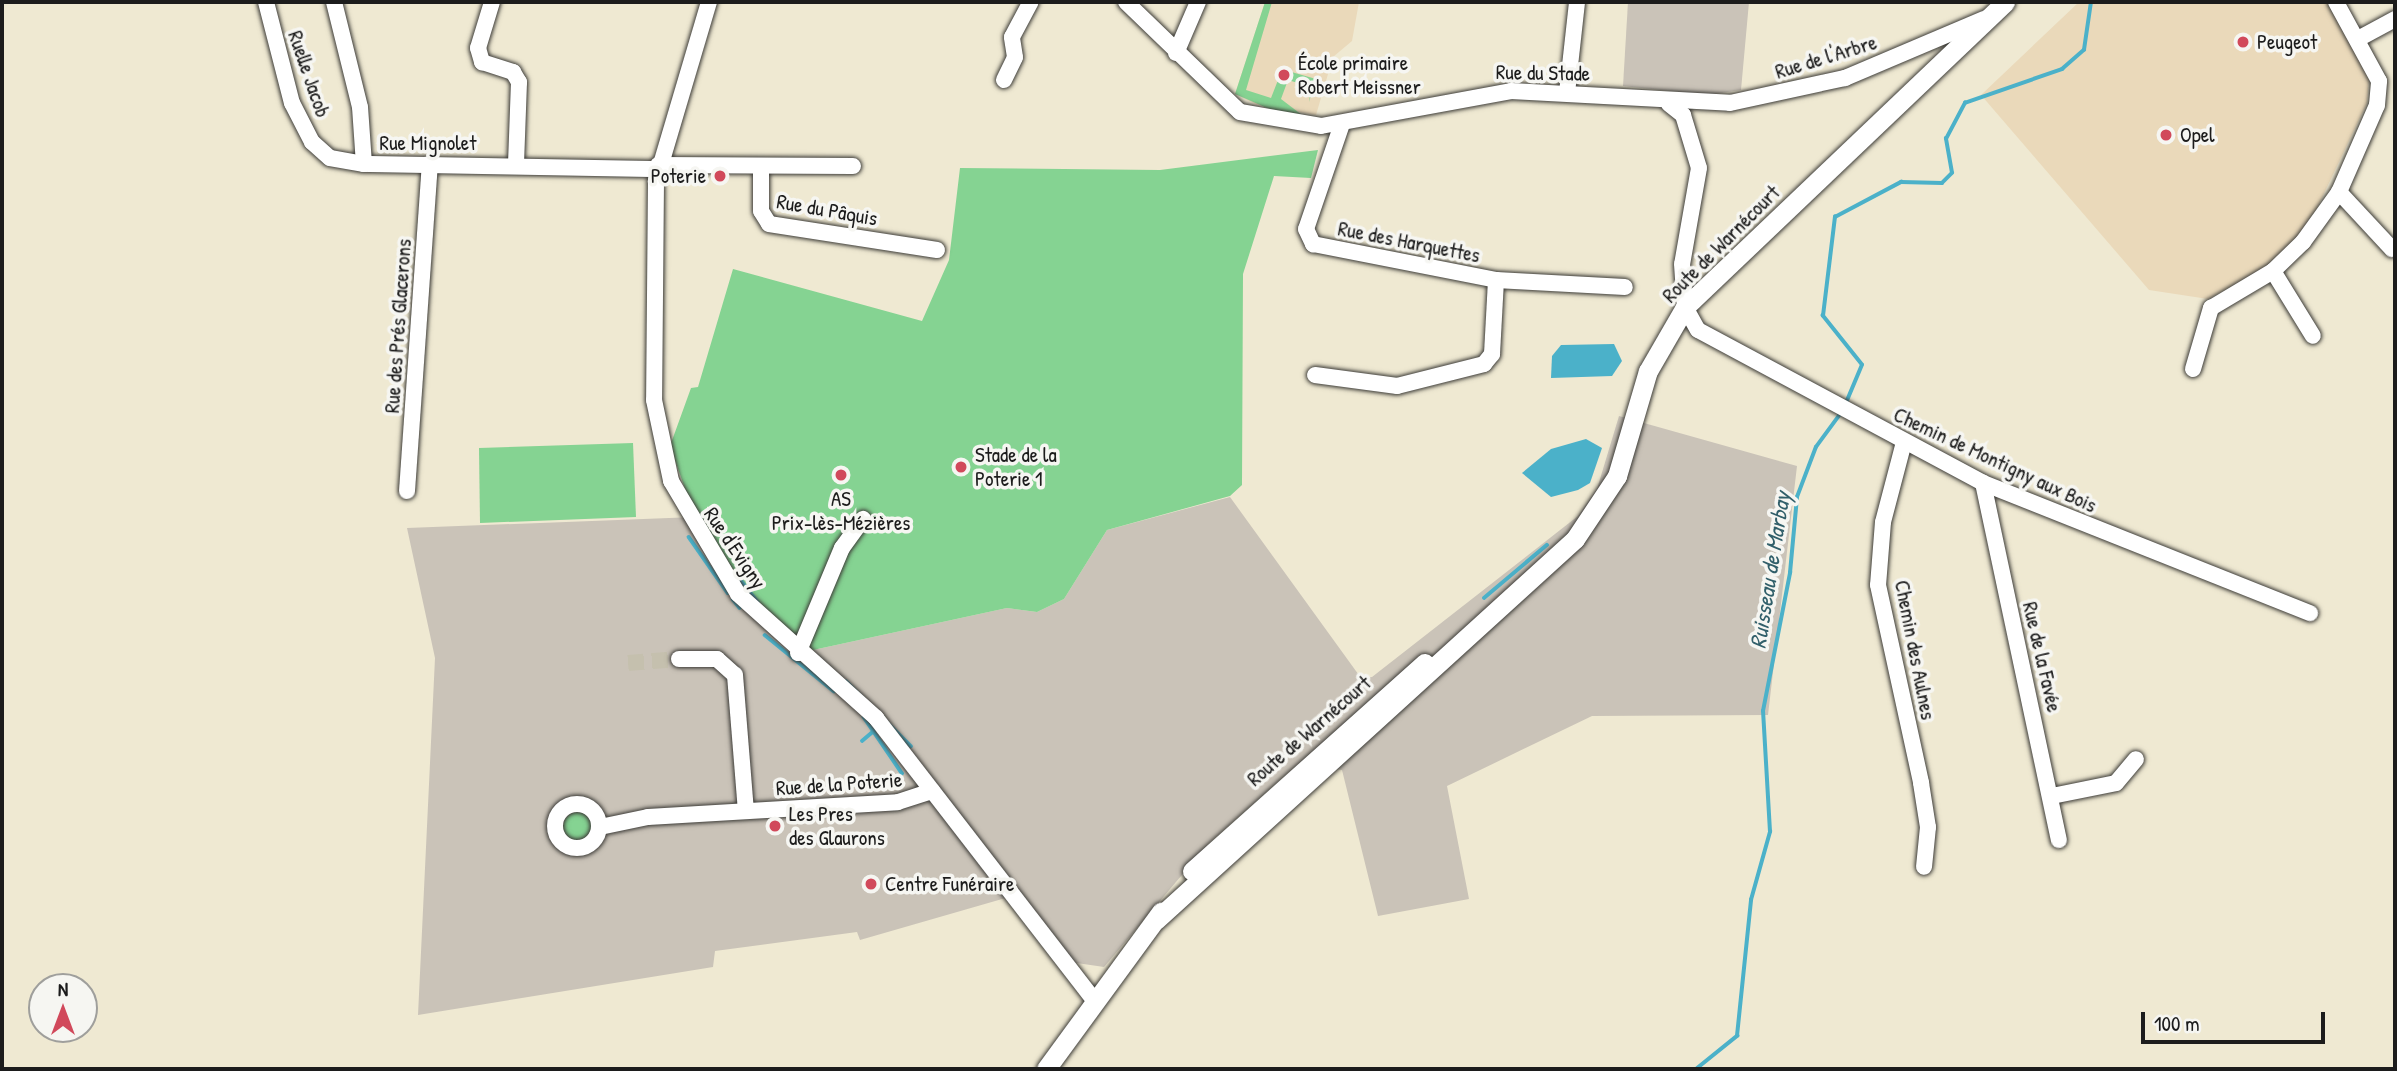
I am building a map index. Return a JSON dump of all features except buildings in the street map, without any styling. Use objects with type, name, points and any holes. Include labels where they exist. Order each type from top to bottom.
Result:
[{"type":"main road","name":"Route de Warnécourt","points":[[1046,1069],[1094,1000],[1156,920],[1575,539],[1600,506],[1622,463],[1648,370],[1685,307],[2005,2]]},
{"type":"street","name":"Ruelle Jacob","points":[[266,2],[292,103],[312,142],[330,158],[364,164]]},
{"type":"street","name":"Rue Mignolet","points":[[334,2],[360,107],[364,164],[658,167]]},
{"type":"street","points":[[492,2],[478,48],[482,62],[513,72],[519,82],[516,165]]},
{"type":"street","name":"Rue d'Evigny","points":[[709,2],[658,167],[653,384],[664,461],[718,566],[798,653],[866,708],[1094,1000]]},
{"type":"street","points":[[1004,80],[1015,57],[1012,37],[1031,2]]},
{"type":"street","name":"Rue du Stade","points":[[1126,2],[1240,112],[1286,124],[1342,124],[1481,94],[1567,93],[1667,103]]},
{"type":"street","points":[[1176,53],[1198,2]]},
{"type":"street","points":[[1567,93],[1577,2]]},
{"type":"street","points":[[2193,369],[2211,308],[2273,271],[2339,192],[2387,83],[2336,2]]},
{"type":"street","name":"Rue de l'Arbre","points":[[1667,103],[1730,103],[1791,93],[1845,78],[1990,16]]},
{"type":"street","points":[[2358,39],[2395,19]]},
{"type":"street","points":[[1667,103],[1683,115],[1699,168],[1682,264],[1685,307]]},
{"type":"street","name":"Rue des Harquettes","points":[[1342,124],[1307,239],[1415,268],[1496,280],[1625,287]]},
{"type":"street","name":"Rue des Prés Glacerons","points":[[407,491],[430,164]]},
{"type":"street","name":"Rue du Pâquis","points":[[761,166],[761,211],[769,224],[937,250]]},
{"type":"street","name":"Rue du Pâquis","points":[[658,167],[853,166]]},
{"type":"street","points":[[2339,192],[2392,249]]},
{"type":"street","points":[[2273,271],[2313,337]]},
{"type":"street","points":[[1315,374],[1397,386],[1484,364],[1492,354],[1496,280]]},
{"type":"street","name":"Chemin de Montigny aux Bois","points":[[1685,307],[1698,330],[1983,483],[2311,613]]},
{"type":"street","name":"Chemin des Aulnes","points":[[1904,442],[1883,522],[1878,585],[1921,783],[1928,827],[1924,867]]},
{"type":"street","name":"Rue de la Favée","points":[[1983,483],[2052,796],[2059,840]]},
{"type":"street","points":[[798,653],[842,548],[863,519]]},
{"type":"street","name":"Rue de la Poterie","points":[[679,659],[717,659],[734,675],[746,811]]},
{"type":"street","points":[[2052,796],[2116,783],[2136,759]]},
{"type":"street","name":"Rue de la Poterie","points":[[600,827],[746,811],[898,802],[932,791]]},
{"type":"shaded area","name":"École primaire Robert Meissner","points":[[1265,2],[1359,2],[1352,41],[1333,57],[1316,115],[1257,105],[1235,94]]},
{"type":"shaded area","points":[[1628,2],[1749,2],[1741,90],[1708,95],[1623,86]]},
{"type":"shaded area","points":[[2079,2],[2328,2],[2369,79],[2367,103],[2309,225],[2275,263],[2208,299],[2149,290],[1981,95]]},
{"type":"shaded area","points":[[1619,416],[1797,466],[1768,715],[1592,716],[1447,786],[1469,899],[1378,916],[1342,770],[1298,764],[1209,843],[1104,967],[1070,962],[1016,895],[860,940],[857,932],[715,951],[713,967],[418,1015],[435,658],[407,528],[695,517],[813,650],[1007,608],[1037,612],[1064,599],[1107,530],[1230,497],[1361,678],[1372,677],[1578,516],[1597,489]]},
{"type":"green space","points":[[1265,2],[1272,2],[1246,90],[1271,98],[1280,75],[1288,71],[1316,79],[1309,102],[1311,87],[1288,80],[1281,99],[1302,115],[1276,112],[1235,94]]},
{"type":"green space","points":[[1318,150],[1311,178],[1274,176],[1243,274],[1242,485],[1230,496],[1107,530],[1064,599],[1037,612],[1007,608],[813,650],[795,641],[732,576],[695,517],[670,446],[691,388],[698,387],[733,269],[922,321],[949,260],[960,168],[1160,170]]},
{"type":"green space","points":[[633,443],[636,517],[480,523],[479,448]]},
{"type":"green space","points":[[578,812],[589,816],[593,827],[589,838],[578,842],[567,838],[563,827],[567,816]]},
{"type":"water","points":[[1614,344],[1622,361],[1612,376],[1551,378],[1552,356],[1561,345]]},
{"type":"water","points":[[1586,439],[1602,448],[1590,483],[1578,490],[1551,497],[1522,473],[1551,449]]},
{"type":"waterway","name":"Ruisseau de Marbay","points":[[1846,403],[1862,365],[1823,316],[1835,217],[1901,182],[1942,183],[1952,173],[1946,139],[1965,103],[2062,69],[2084,50],[2091,2]]},
{"type":"waterway","name":"Ruisseau de Marbay","points":[[1696,1069],[1737,1036],[1751,900],[1770,832],[1763,711],[1790,573],[1797,497],[1816,447],[1841,413]]},
{"type":"waterway","points":[[689,537],[728,593]]},
{"type":"waterway","points":[[1484,598],[1547,545]]},
{"type":"waterway","points":[[736,574],[758,602]]},
{"type":"waterway","points":[[733,599],[740,608]]},
{"type":"waterway","points":[[765,635],[834,691]]},
{"type":"waterway","points":[[846,681],[911,746]]},
{"type":"waterway","points":[[864,717],[902,773]]},
{"type":"waterway","points":[[862,741],[874,731]]},
{"type":"tunnel","points":[[628,663],[679,659]]},
{"type":"place","name":"Peugeot","points":[[2243,42]]},
{"type":"place","name":"École primaire Robert Meissner","points":[[1284,75]]},
{"type":"place","name":"Opel","points":[[2166,135]]},
{"type":"place","name":"Poterie","points":[[720,176]]},
{"type":"place","name":"Stade de la Poterie 1","points":[[961,467]]},
{"type":"place","name":"AS Prix-lès-Mézières","points":[[841,475]]},
{"type":"place","name":"Les Pres des Glaurons","points":[[775,826]]},
{"type":"place","name":"Centre Funéraire","points":[[871,884]]}]
